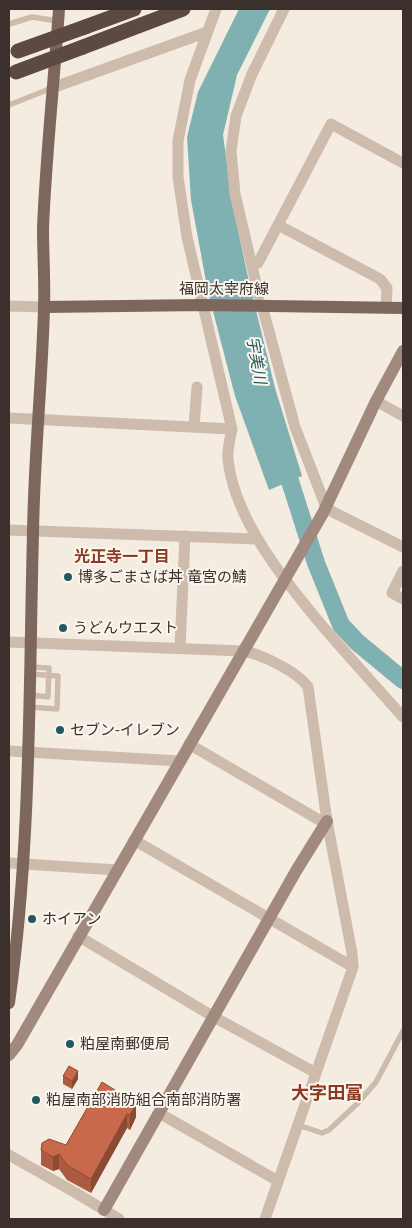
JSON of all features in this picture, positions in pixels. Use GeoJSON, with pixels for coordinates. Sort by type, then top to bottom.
{"type":"FeatureCollection","features":[{"type":"Feature","properties":{"kind":"highway"},"geometry":{"type":"LineString","coordinates":[[13,53],[134,9]]}},
{"type":"Feature","properties":{"kind":"highway"},"geometry":{"type":"LineString","coordinates":[[12,73],[183,9]]}},
{"type":"Feature","properties":{"kind":"main road"},"geometry":{"type":"LineString","coordinates":[[9,1003],[22,864],[28,751],[33,531],[44,307],[43,230],[58,15]]}},
{"type":"Feature","properties":{"kind":"main road","name":"福岡太宰府線"},"geometry":{"type":"LineString","coordinates":[[44,307],[262,305],[403,308]]}},
{"type":"Feature","properties":{"kind":"street"},"geometry":{"type":"LineString","coordinates":[[216,9],[190,80],[183,111],[177,155],[178,177],[187,237],[232,429],[228,459],[236,490],[258,540],[287,574],[350,658],[403,717]]}},
{"type":"Feature","properties":{"kind":"street"},"geometry":{"type":"LineString","coordinates":[[284,9],[252,74],[236,116],[231,151],[235,194],[262,305],[295,427],[325,510]]}},
{"type":"Feature","properties":{"kind":"street"},"geometry":{"type":"LineString","coordinates":[[52,88],[207,32]]}},
{"type":"Feature","properties":{"kind":"street"},"geometry":{"type":"LineString","coordinates":[[258,263],[331,124],[403,162]]}},
{"type":"Feature","properties":{"kind":"street"},"geometry":{"type":"LineString","coordinates":[[278,226],[380,279],[387,288],[386,308]]}},
{"type":"Feature","properties":{"kind":"street"},"geometry":{"type":"LineString","coordinates":[[9,306],[44,307]]}},
{"type":"Feature","properties":{"kind":"street"},"geometry":{"type":"LineString","coordinates":[[9,1055],[17,1045],[78,936],[325,510],[376,401],[403,351]]}},
{"type":"Feature","properties":{"kind":"street"},"geometry":{"type":"LineString","coordinates":[[194,427],[197,387]]}},
{"type":"Feature","properties":{"kind":"street"},"geometry":{"type":"LineString","coordinates":[[376,401],[403,416]]}},
{"type":"Feature","properties":{"kind":"street"},"geometry":{"type":"LineString","coordinates":[[9,418],[232,429]]}},
{"type":"Feature","properties":{"kind":"street"},"geometry":{"type":"LineString","coordinates":[[325,510],[334,512],[403,547]]}},
{"type":"Feature","properties":{"kind":"street"},"geometry":{"type":"LineString","coordinates":[[9,530],[258,540]]}},
{"type":"Feature","properties":{"kind":"street"},"geometry":{"type":"LineString","coordinates":[[180,648],[185,536]]}},
{"type":"Feature","properties":{"kind":"street"},"geometry":{"type":"LineString","coordinates":[[403,571],[392,593],[403,599]]}},
{"type":"Feature","properties":{"kind":"street"},"geometry":{"type":"LineString","coordinates":[[9,642],[243,651],[254,653],[289,671],[303,679],[308,687],[326,822],[353,967],[265,1219]]}},
{"type":"Feature","properties":{"kind":"street"},"geometry":{"type":"LineString","coordinates":[[189,744],[326,822]]}},
{"type":"Feature","properties":{"kind":"street"},"geometry":{"type":"LineString","coordinates":[[9,751],[180,761]]}},
{"type":"Feature","properties":{"kind":"street"},"geometry":{"type":"LineString","coordinates":[[101,1215],[326,822]]}},
{"type":"Feature","properties":{"kind":"street"},"geometry":{"type":"LineString","coordinates":[[134,840],[353,967]]}},
{"type":"Feature","properties":{"kind":"street"},"geometry":{"type":"LineString","coordinates":[[9,863],[117,870]]}},
{"type":"Feature","properties":{"kind":"street"},"geometry":{"type":"LineString","coordinates":[[78,936],[214,1017],[316,1073]]}},
{"type":"Feature","properties":{"kind":"street"},"geometry":{"type":"LineString","coordinates":[[159,1113],[278,1181]]}},
{"type":"Feature","properties":{"kind":"street"},"geometry":{"type":"LineString","coordinates":[[9,1155],[101,1215],[119,1219]]}},
{"type":"Feature","properties":{"kind":"lane"},"geometry":{"type":"LineString","coordinates":[[9,24],[32,17],[58,15]]}},
{"type":"Feature","properties":{"kind":"lane"},"geometry":{"type":"LineString","coordinates":[[9,105],[52,88]]}},
{"type":"Feature","properties":{"kind":"lane"},"geometry":{"type":"LineString","coordinates":[[29,701],[57,709],[58,676],[30,671]]}},
{"type":"Feature","properties":{"kind":"lane"},"geometry":{"type":"LineString","coordinates":[[29,701],[48,698],[48,675]]}},
{"type":"Feature","properties":{"kind":"lane"},"geometry":{"type":"LineString","coordinates":[[298,1125],[322,1133],[329,1130],[358,1103],[376,1082],[403,1032]]}},
{"type":"Feature","properties":{"kind":"water"},"geometry":{"type":"Polygon","coordinates":[[[239,9],[270,9],[237,75],[223,135],[233,207],[248,277],[275,388],[302,476],[269,490],[235,396],[208,292],[191,200],[187,137],[198,92],[239,9]]]}},
{"type":"Feature","properties":{"kind":"building"},"geometry":{"type":"Polygon","coordinates":[[[69,1066],[78,1071],[72,1081],[63,1076],[69,1066]]]}},
{"type":"Feature","properties":{"kind":"building"},"geometry":{"type":"Polygon","coordinates":[[[102,1082],[136,1103],[130,1115],[127,1114],[91,1179],[67,1165],[59,1154],[53,1157],[41,1150],[42,1143],[49,1139],[66,1145],[102,1082]]]}},
{"type":"Feature","properties":{"kind":"waterway","name":"宇美川"},"geometry":{"type":"LineString","coordinates":[[283,459],[316,563],[341,625],[357,642],[403,680]]}},
{"type":"Feature","properties":{"kind":"place","name":"博多ごまさば丼 竜宮の鯖"},"geometry":{"type":"Point","coordinates":[68,577]}},
{"type":"Feature","properties":{"kind":"place","name":"うどんウエスト"},"geometry":{"type":"Point","coordinates":[63,628]}},
{"type":"Feature","properties":{"kind":"place","name":"セブン-イレブン"},"geometry":{"type":"Point","coordinates":[60,730]}},
{"type":"Feature","properties":{"kind":"place","name":"ホイアン"},"geometry":{"type":"Point","coordinates":[32,919]}},
{"type":"Feature","properties":{"kind":"place","name":"粕屋南郵便局"},"geometry":{"type":"Point","coordinates":[70,1044]}},
{"type":"Feature","properties":{"kind":"place","name":"粕屋南部消防組合南部消防署"},"geometry":{"type":"Point","coordinates":[36,1100]}},
{"type":"Feature","properties":{"kind":"district","name":"光正寺一丁目"},"geometry":{"type":"Point","coordinates":[122,556]}},
{"type":"Feature","properties":{"kind":"district","name":"大字田富"},"geometry":{"type":"Point","coordinates":[327,1093]}}]}
